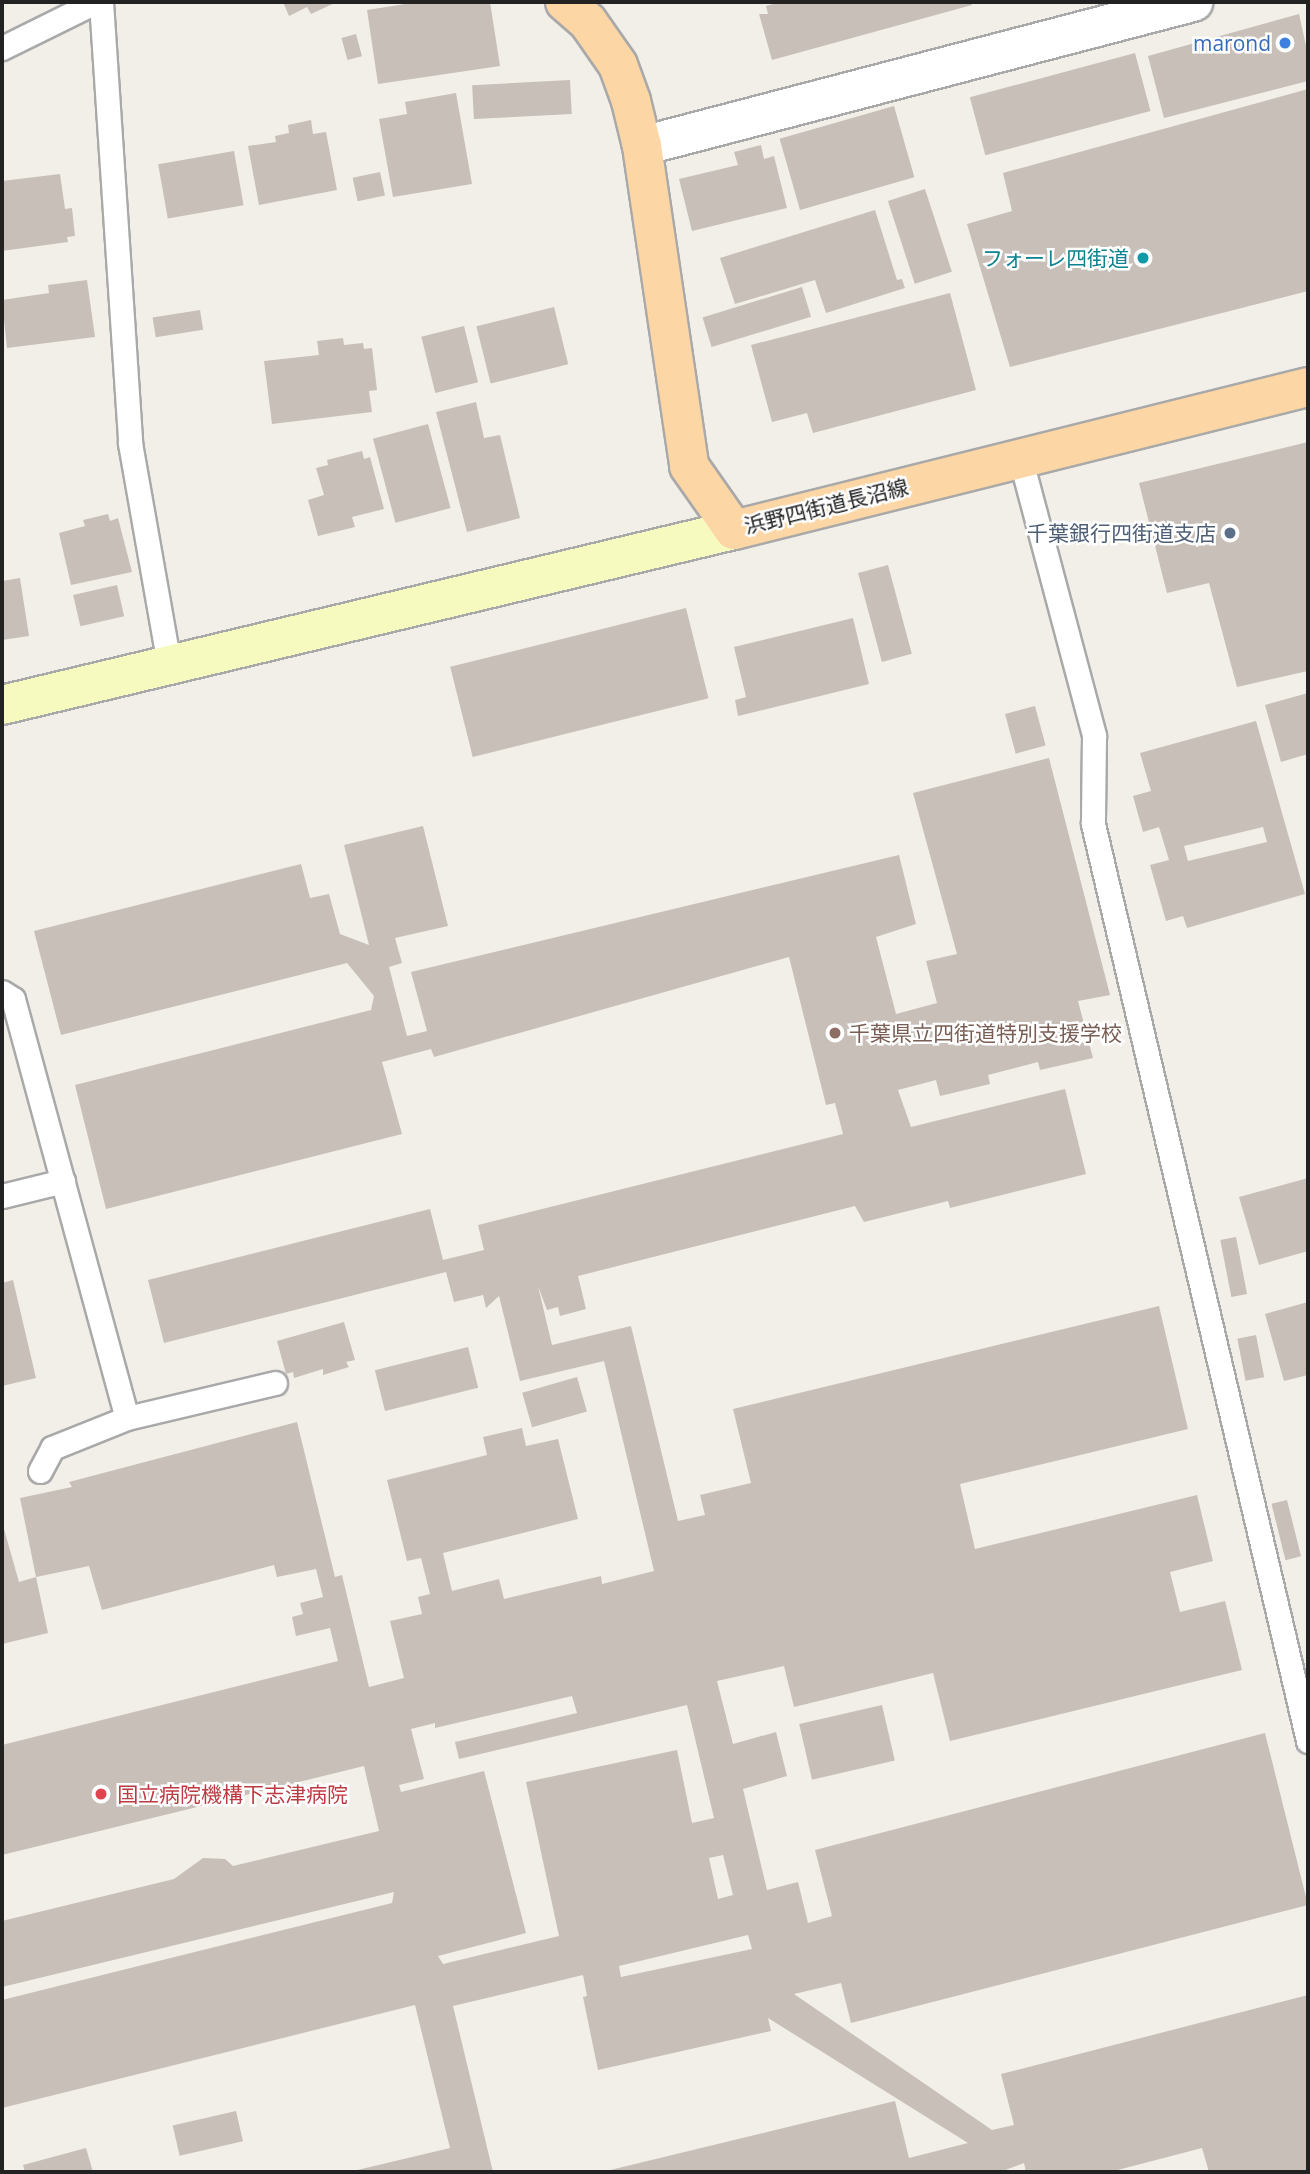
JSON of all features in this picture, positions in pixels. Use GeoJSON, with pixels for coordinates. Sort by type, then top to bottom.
{"type":"FeatureCollection","features":[{"type":"Feature","properties":{"kind":"main road","name":"浜野四街道長沼線"},"geometry":{"type":"LineString","coordinates":[[575,5],[618,65],[631,101],[642,146],[689,466],[734,530],[1308,387]]}},
{"type":"Feature","properties":{"kind":"street"},"geometry":{"type":"LineString","coordinates":[[642,146],[1193,2]]}},
{"type":"Feature","properties":{"kind":"street"},"geometry":{"type":"LineString","coordinates":[[2,705],[734,530]]}},
{"type":"Feature","properties":{"kind":"lane"},"geometry":{"type":"LineString","coordinates":[[2,48],[95,2]]}},
{"type":"Feature","properties":{"kind":"lane"},"geometry":{"type":"LineString","coordinates":[[101,2],[130,443],[169,665]]}},
{"type":"Feature","properties":{"kind":"lane"},"geometry":{"type":"LineString","coordinates":[[1020,457],[1094,736],[1093,824],[1308,1741]]}},
{"type":"Feature","properties":{"kind":"lane"},"geometry":{"type":"LineString","coordinates":[[2,992],[13,999],[127,1418]]}},
{"type":"Feature","properties":{"kind":"lane"},"geometry":{"type":"LineString","coordinates":[[2,1196],[63,1181]]}},
{"type":"Feature","properties":{"kind":"lane"},"geometry":{"type":"LineString","coordinates":[[40,1471],[52,1448],[127,1418],[275,1383]]}},
{"type":"Feature","properties":{"kind":"building"},"geometry":{"type":"Polygon","coordinates":[[[283,2],[337,2],[311,14],[307,7],[289,16],[283,2]]]}},
{"type":"Feature","properties":{"kind":"building"},"geometry":{"type":"Polygon","coordinates":[[[418,2],[490,2],[500,66],[378,84],[367,10],[418,2]]]}},
{"type":"Feature","properties":{"kind":"building"},"geometry":{"type":"Polygon","coordinates":[[[781,2],[971,2],[972,5],[772,60],[759,14],[768,14],[766,6],[781,2]]]}},
{"type":"Feature","properties":{"kind":"building"},"geometry":{"type":"Polygon","coordinates":[[[1299,14],[1308,55],[1308,81],[1164,118],[1148,56],[1299,14]]]}},
{"type":"Feature","properties":{"kind":"building"},"geometry":{"type":"Polygon","coordinates":[[[356,34],[362,56],[347,60],[342,38],[356,34]]]}},
{"type":"Feature","properties":{"kind":"building"},"geometry":{"type":"Polygon","coordinates":[[[1135,53],[1151,111],[985,155],[970,97],[1135,53]]]}},
{"type":"Feature","properties":{"kind":"building"},"geometry":{"type":"Polygon","coordinates":[[[570,80],[572,114],[474,119],[472,85],[570,80]]]}},
{"type":"Feature","properties":{"kind":"building","name":"フォーレ四街道"},"geometry":{"type":"Polygon","coordinates":[[[1308,89],[1308,291],[1010,367],[967,224],[1012,211],[1003,173],[1308,89]]]}},
{"type":"Feature","properties":{"kind":"building"},"geometry":{"type":"Polygon","coordinates":[[[456,93],[472,184],[393,197],[379,119],[407,114],[405,102],[456,93]]]}},
{"type":"Feature","properties":{"kind":"building"},"geometry":{"type":"Polygon","coordinates":[[[894,106],[914,177],[800,210],[780,139],[894,106]]]}},
{"type":"Feature","properties":{"kind":"building"},"geometry":{"type":"Polygon","coordinates":[[[311,120],[313,134],[326,132],[337,190],[259,205],[248,146],[276,142],[275,136],[289,133],[288,125],[311,120]]]}},
{"type":"Feature","properties":{"kind":"building"},"geometry":{"type":"Polygon","coordinates":[[[761,145],[764,159],[774,156],[787,208],[692,231],[679,179],[738,165],[734,152],[761,145]]]}},
{"type":"Feature","properties":{"kind":"building"},"geometry":{"type":"Polygon","coordinates":[[[234,151],[244,205],[168,219],[158,164],[234,151]]]}},
{"type":"Feature","properties":{"kind":"building"},"geometry":{"type":"Polygon","coordinates":[[[380,172],[385,195],[358,201],[353,178],[380,172]]]}},
{"type":"Feature","properties":{"kind":"building"},"geometry":{"type":"Polygon","coordinates":[[[60,174],[65,209],[72,208],[75,236],[67,237],[68,242],[2,251],[2,181],[60,174]]]}},
{"type":"Feature","properties":{"kind":"building"},"geometry":{"type":"Polygon","coordinates":[[[925,189],[952,272],[915,284],[888,201],[925,189]]]}},
{"type":"Feature","properties":{"kind":"building"},"geometry":{"type":"Polygon","coordinates":[[[875,210],[897,280],[902,279],[905,288],[826,313],[815,280],[735,304],[720,258],[875,210]]]}},
{"type":"Feature","properties":{"kind":"building"},"geometry":{"type":"Polygon","coordinates":[[[87,280],[95,337],[7,348],[2,300],[49,293],[48,285],[87,280]]]}},
{"type":"Feature","properties":{"kind":"building"},"geometry":{"type":"Polygon","coordinates":[[[802,287],[811,317],[712,347],[703,317],[802,287]]]}},
{"type":"Feature","properties":{"kind":"building"},"geometry":{"type":"Polygon","coordinates":[[[950,293],[976,390],[813,433],[807,413],[772,422],[751,345],[950,293]]]}},
{"type":"Feature","properties":{"kind":"building"},"geometry":{"type":"Polygon","coordinates":[[[554,307],[568,364],[491,384],[476,326],[554,307]]]}},
{"type":"Feature","properties":{"kind":"building"},"geometry":{"type":"Polygon","coordinates":[[[200,310],[203,330],[156,337],[153,318],[200,310]]]}},
{"type":"Feature","properties":{"kind":"building"},"geometry":{"type":"Polygon","coordinates":[[[464,326],[478,382],[435,393],[421,337],[464,326]]]}},
{"type":"Feature","properties":{"kind":"building"},"geometry":{"type":"Polygon","coordinates":[[[343,338],[344,345],[363,343],[364,349],[372,348],[377,390],[369,391],[372,412],[272,424],[264,361],[319,355],[317,341],[343,338]]]}},
{"type":"Feature","properties":{"kind":"building"},"geometry":{"type":"Polygon","coordinates":[[[476,402],[484,438],[500,435],[520,518],[467,532],[436,412],[476,402]]]}},
{"type":"Feature","properties":{"kind":"building"},"geometry":{"type":"Polygon","coordinates":[[[428,424],[451,508],[395,523],[373,439],[428,424]]]}},
{"type":"Feature","properties":{"kind":"building","name":"千葉銀行四街道支店"},"geometry":{"type":"Polygon","coordinates":[[[1308,442],[1308,671],[1237,687],[1209,583],[1167,593],[1139,483],[1308,442]]]}},
{"type":"Feature","properties":{"kind":"building"},"geometry":{"type":"Polygon","coordinates":[[[362,451],[364,459],[370,457],[384,509],[352,517],[355,527],[318,536],[308,500],[324,495],[316,468],[328,465],[327,460],[362,451]]]}},
{"type":"Feature","properties":{"kind":"building"},"geometry":{"type":"Polygon","coordinates":[[[108,514],[110,521],[118,518],[132,572],[71,585],[59,533],[85,526],[83,520],[108,514]]]}},
{"type":"Feature","properties":{"kind":"building"},"geometry":{"type":"Polygon","coordinates":[[[888,565],[912,654],[882,662],[858,573],[888,565]]]}},
{"type":"Feature","properties":{"kind":"building"},"geometry":{"type":"Polygon","coordinates":[[[20,578],[29,636],[2,640],[2,581],[20,578]]]}},
{"type":"Feature","properties":{"kind":"building"},"geometry":{"type":"Polygon","coordinates":[[[117,585],[124,616],[80,626],[73,595],[117,585]]]}},
{"type":"Feature","properties":{"kind":"building"},"geometry":{"type":"Polygon","coordinates":[[[686,608],[708,698],[473,757],[450,667],[686,608]]]}},
{"type":"Feature","properties":{"kind":"building"},"geometry":{"type":"Polygon","coordinates":[[[853,618],[869,684],[738,716],[735,700],[746,697],[734,647],[853,618]]]}},
{"type":"Feature","properties":{"kind":"building"},"geometry":{"type":"Polygon","coordinates":[[[1308,693],[1308,754],[1281,762],[1265,705],[1308,693]]]}},
{"type":"Feature","properties":{"kind":"building"},"geometry":{"type":"Polygon","coordinates":[[[1035,706],[1046,746],[1016,754],[1005,714],[1035,706]]]}},
{"type":"Feature","properties":{"kind":"building"},"geometry":{"type":"Polygon","coordinates":[[[1256,721],[1305,894],[1187,928],[1183,916],[1166,921],[1150,865],[1169,860],[1159,827],[1143,832],[1133,796],[1151,791],[1140,753],[1256,721]],[[1263,827],[1184,846],[1188,861],[1267,842],[1263,827]]]}},
{"type":"Feature","properties":{"kind":"building"},"geometry":{"type":"Polygon","coordinates":[[[1049,758],[1110,995],[1078,1001],[1093,1058],[1040,1070],[1038,1062],[988,1075],[990,1084],[940,1096],[936,1080],[898,1090],[911,1127],[1065,1089],[1086,1174],[950,1208],[948,1201],[864,1222],[855,1206],[578,1276],[586,1309],[560,1316],[558,1307],[547,1310],[538,1286],[552,1345],[631,1326],[678,1521],[705,1515],[700,1495],[751,1483],[733,1409],[1159,1306],[1188,1429],[960,1484],[975,1549],[1197,1495],[1213,1561],[1170,1572],[1180,1612],[1225,1601],[1242,1670],[950,1741],[933,1673],[794,1707],[784,1666],[717,1681],[733,1744],[776,1732],[787,1776],[743,1789],[767,1890],[798,1882],[808,1923],[832,1916],[815,1850],[1265,1733],[1308,1905],[851,2023],[841,1983],[794,1994],[992,2130],[1014,2125],[1001,2074],[1308,1995],[1308,2172],[1209,2172],[1202,2148],[1110,2172],[1026,2172],[1024,2163],[1000,2172],[602,2172],[895,2101],[909,2158],[968,2143],[768,2018],[771,2031],[598,2070],[583,1997],[587,1996],[583,1975],[453,2006],[493,2172],[349,2172],[450,2148],[415,2005],[2,2108],[2,2000],[392,1903],[394,1892],[2,1987],[2,1921],[174,1879],[203,1858],[225,1859],[233,1866],[379,1831],[364,1766],[2,1855],[2,1745],[338,1661],[330,1628],[296,1636],[292,1617],[303,1614],[300,1603],[323,1597],[316,1569],[277,1577],[274,1565],[102,1610],[89,1566],[36,1577],[20,1498],[72,1487],[69,1482],[297,1422],[335,1577],[342,1575],[369,1687],[404,1678],[390,1621],[422,1614],[418,1597],[430,1594],[421,1558],[407,1561],[387,1480],[487,1455],[483,1437],[522,1428],[526,1446],[558,1439],[578,1519],[443,1553],[452,1591],[499,1579],[504,1599],[601,1576],[602,1584],[654,1571],[604,1361],[520,1381],[499,1296],[486,1308],[483,1295],[454,1302],[446,1272],[164,1343],[148,1280],[430,1209],[443,1260],[484,1250],[478,1225],[843,1134],[835,1103],[826,1105],[789,957],[434,1057],[431,1049],[382,1062],[402,1134],[106,1209],[75,1085],[371,1010],[374,996],[347,963],[61,1035],[34,931],[301,864],[310,898],[329,894],[340,934],[369,945],[344,845],[423,826],[448,926],[395,938],[402,963],[389,967],[407,1036],[427,1031],[411,972],[899,855],[916,924],[876,937],[896,1014],[937,1003],[926,961],[957,954],[913,793],[1049,758]],[[572,1696],[435,1728],[435,1723],[411,1729],[424,1779],[399,1785],[401,1792],[484,1771],[526,1933],[438,1956],[443,1964],[559,1936],[526,1782],[677,1750],[692,1823],[714,1818],[687,1705],[459,1759],[455,1742],[577,1713],[572,1696]],[[723,1855],[709,1858],[718,1899],[733,1895],[723,1855]],[[748,1935],[619,1966],[621,1977],[752,1949],[748,1935]]]}},
{"type":"Feature","properties":{"kind":"building"},"geometry":{"type":"Polygon","coordinates":[[[1308,1178],[1308,1251],[1259,1265],[1239,1197],[1308,1178]]]}},
{"type":"Feature","properties":{"kind":"building"},"geometry":{"type":"Polygon","coordinates":[[[1236,1237],[1247,1294],[1231,1297],[1220,1240],[1236,1237]]]}},
{"type":"Feature","properties":{"kind":"building"},"geometry":{"type":"Polygon","coordinates":[[[13,1280],[36,1378],[2,1386],[2,1283],[13,1280]]]}},
{"type":"Feature","properties":{"kind":"building"},"geometry":{"type":"Polygon","coordinates":[[[1308,1302],[1308,1375],[1284,1381],[1265,1314],[1308,1302]]]}},
{"type":"Feature","properties":{"kind":"building"},"geometry":{"type":"Polygon","coordinates":[[[344,1322],[355,1360],[346,1362],[349,1367],[323,1375],[323,1369],[294,1378],[293,1372],[286,1374],[277,1341],[344,1322]]]}},
{"type":"Feature","properties":{"kind":"building"},"geometry":{"type":"Polygon","coordinates":[[[1256,1335],[1264,1377],[1246,1381],[1237,1339],[1256,1335]]]}},
{"type":"Feature","properties":{"kind":"building"},"geometry":{"type":"Polygon","coordinates":[[[468,1347],[478,1388],[385,1411],[375,1370],[468,1347]]]}},
{"type":"Feature","properties":{"kind":"building"},"geometry":{"type":"Polygon","coordinates":[[[577,1377],[587,1412],[532,1427],[522,1393],[577,1377]]]}},
{"type":"Feature","properties":{"kind":"building"},"geometry":{"type":"Polygon","coordinates":[[[1287,1500],[1301,1556],[1286,1560],[1271,1504],[1287,1500]]]}},
{"type":"Feature","properties":{"kind":"building"},"geometry":{"type":"Polygon","coordinates":[[[2,1522],[19,1582],[36,1577],[48,1633],[2,1644],[2,1522]]]}},
{"type":"Feature","properties":{"kind":"building"},"geometry":{"type":"Polygon","coordinates":[[[882,1705],[895,1761],[812,1780],[799,1724],[882,1705]]]}},
{"type":"Feature","properties":{"kind":"building"},"geometry":{"type":"Polygon","coordinates":[[[236,2111],[243,2141],[180,2156],[173,2126],[236,2111]]]}},
{"type":"Feature","properties":{"kind":"building"},"geometry":{"type":"Polygon","coordinates":[[[86,2148],[93,2172],[25,2172],[23,2165],[86,2148]]]}},
{"type":"Feature","properties":{"kind":"place","name":"marond"},"geometry":{"type":"Point","coordinates":[1285,43]}},
{"type":"Feature","properties":{"kind":"place","name":"フォーレ四街道"},"geometry":{"type":"Point","coordinates":[1143,258]}},
{"type":"Feature","properties":{"kind":"place","name":"千葉銀行四街道支店"},"geometry":{"type":"Point","coordinates":[1230,533]}},
{"type":"Feature","properties":{"kind":"place","name":"千葉県立四街道特別支援学校"},"geometry":{"type":"Point","coordinates":[835,1033]}},
{"type":"Feature","properties":{"kind":"place","name":"国立病院機構下志津病院"},"geometry":{"type":"Point","coordinates":[101,1794]}}]}
